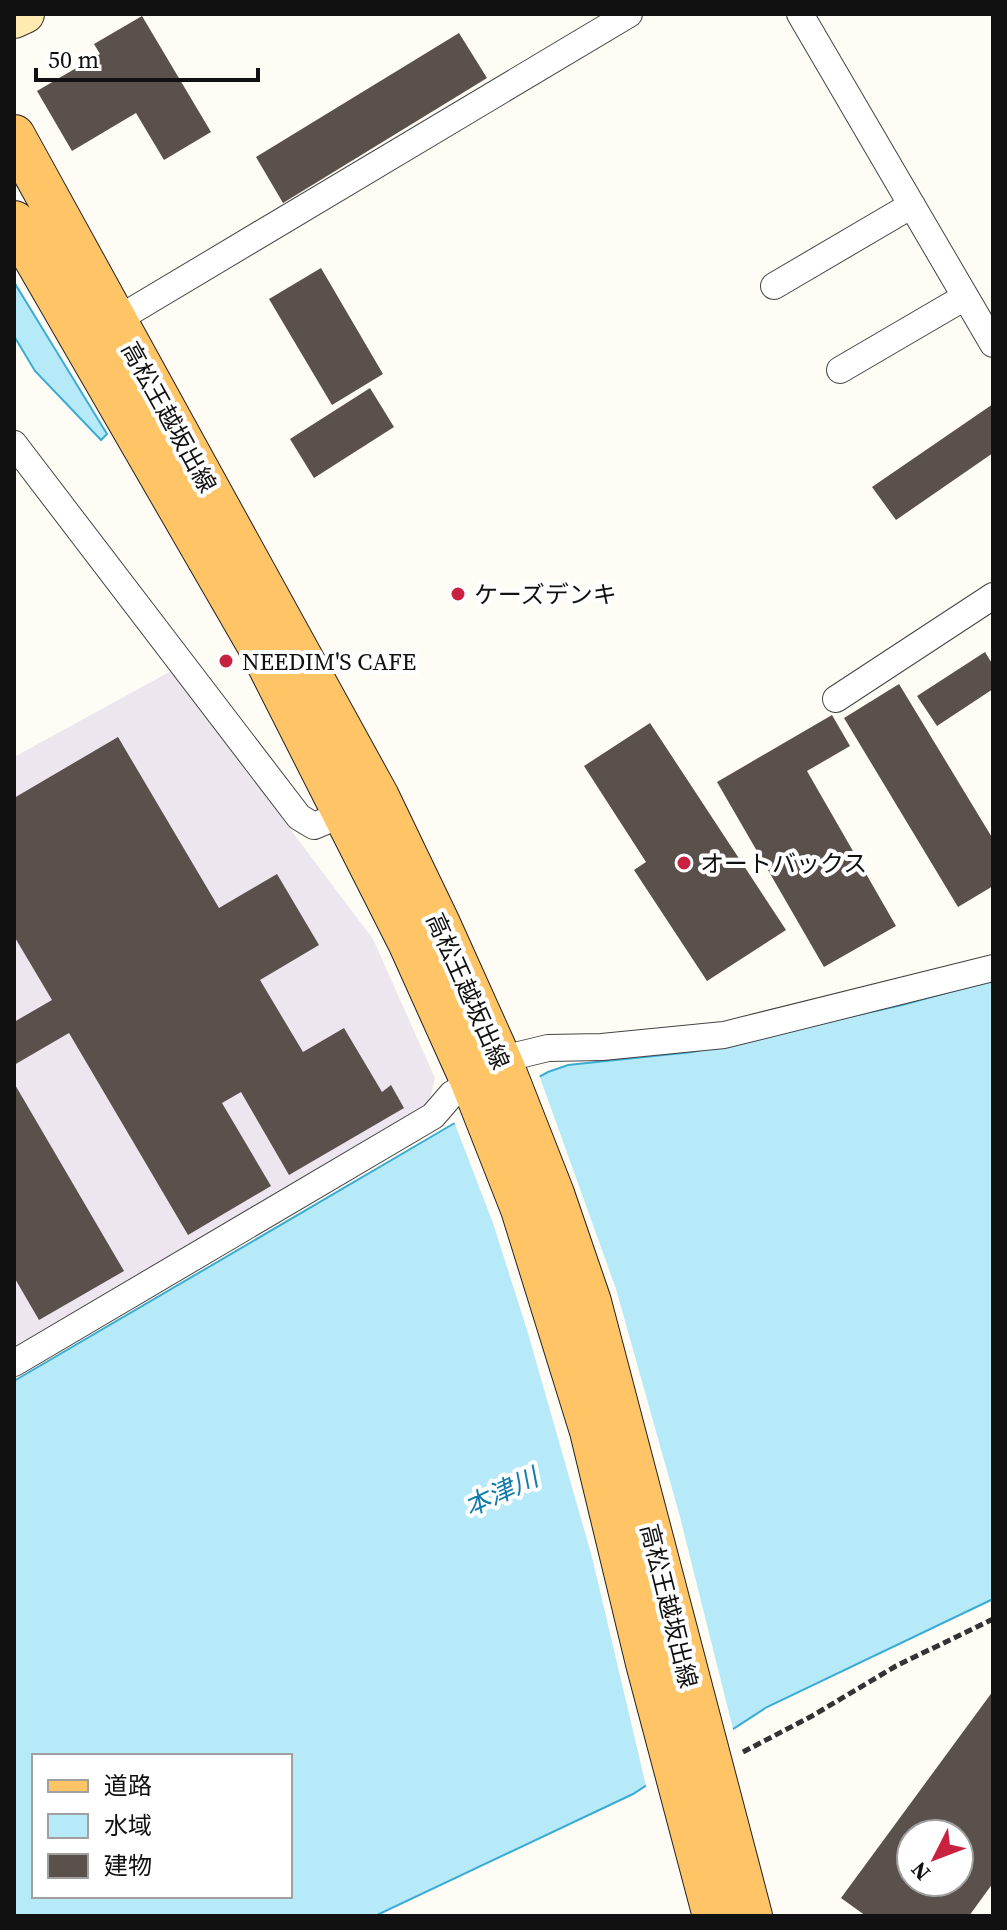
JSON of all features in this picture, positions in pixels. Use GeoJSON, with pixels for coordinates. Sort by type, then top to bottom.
{"type":"FeatureCollection","features":[{"type":"Feature","properties":{"kind":"main road","name":"高松王越坂出線"},"geometry":{"type":"LineString","coordinates":[[14,136],[99,330],[361,806],[439,924],[490,1081],[522,1209],[575,1374],[613,1517],[707,1766],[751,1916]]}},
{"type":"Feature","properties":{"kind":"main road","name":"高松王越坂出線"},"geometry":{"type":"LineString","coordinates":[[14,222],[99,330]]}},
{"type":"Feature","properties":{"kind":"main road","name":"高松王越坂出線"},"geometry":{"type":"LineString","coordinates":[[707,1766],[714,1916]]}},
{"type":"Feature","properties":{"kind":"street"},"geometry":{"type":"LineString","coordinates":[[14,19],[25,14]]}},
{"type":"Feature","properties":{"kind":"street"},"geometry":{"type":"LineString","coordinates":[[99,330],[629,14]]}},
{"type":"Feature","properties":{"kind":"street"},"geometry":{"type":"LineString","coordinates":[[800,14],[993,344]]}},
{"type":"Feature","properties":{"kind":"street"},"geometry":{"type":"LineString","coordinates":[[774,286],[912,205]]}},
{"type":"Feature","properties":{"kind":"street"},"geometry":{"type":"LineString","coordinates":[[840,370],[965,297]]}},
{"type":"Feature","properties":{"kind":"street"},"geometry":{"type":"LineString","coordinates":[[14,444],[299,817],[314,826],[361,806]]}},
{"type":"Feature","properties":{"kind":"street"},"geometry":{"type":"LineString","coordinates":[[836,699],[993,596]]}},
{"type":"Feature","properties":{"kind":"street"},"geometry":{"type":"LineString","coordinates":[[14,1363],[433,1116],[452,1094],[490,1081],[519,1055],[548,1048],[602,1047],[724,1035],[993,968]]}},
{"type":"Feature","properties":{"kind":"path"},"geometry":{"type":"LineString","coordinates":[[707,1766],[812,1716],[896,1666],[993,1619]]}},
{"type":"Feature","properties":{"kind":"shaded area"},"geometry":{"type":"Polygon","coordinates":[[[171,671],[373,939],[435,1078],[428,1109],[14,1349],[14,757],[171,671]]]}},
{"type":"Feature","properties":{"kind":"water"},"geometry":{"type":"Polygon","coordinates":[[[14,282],[107,434],[101,440],[35,371],[14,336],[14,282]]]}},
{"type":"Feature","properties":{"kind":"water","name":"本津川"},"geometry":{"type":"Polygon","coordinates":[[[993,980],[993,1599],[767,1707],[633,1794],[375,1916],[14,1916],[14,1381],[453,1124],[548,1072],[568,1065],[692,1052],[902,1005],[993,980]]]}},
{"type":"Feature","properties":{"kind":"pier"},"geometry":{"type":"Polygon","coordinates":[[[538,1072],[616,1289],[680,1517],[734,1733],[647,1790],[592,1557],[528,1333],[493,1223],[453,1119],[538,1072]]]}},
{"type":"Feature","properties":{"kind":"building"},"geometry":{"type":"Polygon","coordinates":[[[142,16],[211,132],[164,160],[136,113],[72,151],[37,91],[100,54],[94,44],[142,16]]]}},
{"type":"Feature","properties":{"kind":"building"},"geometry":{"type":"Polygon","coordinates":[[[459,33],[487,78],[283,203],[256,157],[459,33]]]}},
{"type":"Feature","properties":{"kind":"building"},"geometry":{"type":"Polygon","coordinates":[[[321,268],[383,374],[332,405],[269,299],[321,268]]]}},
{"type":"Feature","properties":{"kind":"building"},"geometry":{"type":"Polygon","coordinates":[[[370,388],[394,427],[314,478],[290,439],[370,388]]]}},
{"type":"Feature","properties":{"kind":"building"},"geometry":{"type":"Polygon","coordinates":[[[993,404],[993,453],[896,520],[872,487],[993,404]]]}},
{"type":"Feature","properties":{"kind":"building"},"geometry":{"type":"Polygon","coordinates":[[[985,652],[993,665],[993,689],[937,726],[917,696],[985,652]]]}},
{"type":"Feature","properties":{"kind":"building"},"geometry":{"type":"Polygon","coordinates":[[[899,684],[993,839],[993,886],[958,907],[844,718],[899,684]]]}},
{"type":"Feature","properties":{"kind":"building"},"geometry":{"type":"Polygon","coordinates":[[[832,715],[850,746],[807,771],[896,926],[824,967],[717,782],[832,715]]]}},
{"type":"Feature","properties":{"kind":"building"},"geometry":{"type":"Polygon","coordinates":[[[650,723],[786,930],[707,981],[634,870],[646,862],[584,766],[650,723]]]}},
{"type":"Feature","properties":{"kind":"building"},"geometry":{"type":"Polygon","coordinates":[[[118,737],[219,908],[277,874],[319,945],[260,980],[303,1052],[344,1028],[382,1092],[391,1085],[404,1108],[289,1175],[241,1092],[222,1103],[271,1186],[188,1235],[69,1033],[14,1065],[14,1022],[52,1000],[14,936],[14,798],[118,737]]]}},
{"type":"Feature","properties":{"kind":"building"},"geometry":{"type":"Polygon","coordinates":[[[14,1083],[124,1271],[39,1320],[14,1277],[14,1083]]]}},
{"type":"Feature","properties":{"kind":"building"},"geometry":{"type":"Polygon","coordinates":[[[993,1691],[993,1883],[969,1916],[866,1916],[841,1898],[895,1824],[895,1898],[975,1898],[975,1818],[900,1818],[993,1691]]]}},
{"type":"Feature","properties":{"kind":"place","name":"ケーズデンキ"},"geometry":{"type":"Point","coordinates":[458,594]}},
{"type":"Feature","properties":{"kind":"place","name":"NEEDIM'S CAFE"},"geometry":{"type":"Point","coordinates":[226,661]}},
{"type":"Feature","properties":{"kind":"place","name":"オートバックス"},"geometry":{"type":"Point","coordinates":[684,863]}}]}
